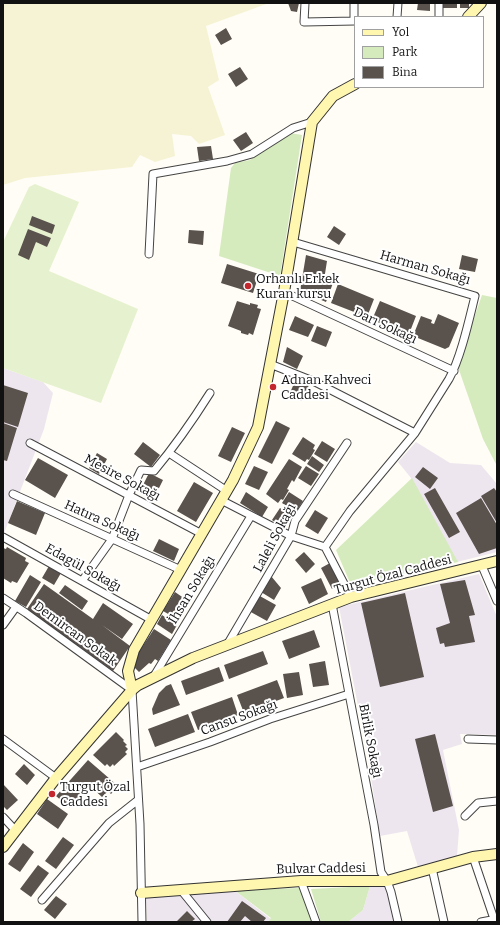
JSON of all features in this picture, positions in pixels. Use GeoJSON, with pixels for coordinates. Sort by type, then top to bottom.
{"type":"FeatureCollection","features":[{"type":"Feature","properties":{"kind":"street"},"geometry":{"type":"LineString","coordinates":[[305,3],[304,22],[354,21],[354,3]]}},
{"type":"Feature","properties":{"kind":"street"},"geometry":{"type":"LineString","coordinates":[[398,3],[398,16]]}},
{"type":"Feature","properties":{"kind":"street"},"geometry":{"type":"LineString","coordinates":[[439,3],[439,16]]}},
{"type":"Feature","properties":{"kind":"street"},"geometry":{"type":"LineString","coordinates":[[469,16],[481,3]]}},
{"type":"Feature","properties":{"kind":"street"},"geometry":{"type":"LineString","coordinates":[[142,922],[137,767],[132,690],[128,671],[134,650],[222,500],[258,427],[284,292],[312,122],[332,96],[354,85]]}},
{"type":"Feature","properties":{"kind":"street"},"geometry":{"type":"LineString","coordinates":[[148,254],[153,174],[227,161],[252,154],[293,128],[312,122]]}},
{"type":"Feature","properties":{"kind":"street","name":"Harman Sokağı"},"geometry":{"type":"LineString","coordinates":[[292,242],[475,296],[470,319],[454,371]]}},
{"type":"Feature","properties":{"kind":"street","name":"Darı Sokağı"},"geometry":{"type":"LineString","coordinates":[[284,292],[454,371]]}},
{"type":"Feature","properties":{"kind":"street"},"geometry":{"type":"LineString","coordinates":[[270,364],[313,381],[415,432]]}},
{"type":"Feature","properties":{"kind":"street"},"geometry":{"type":"LineString","coordinates":[[325,547],[359,500],[415,432],[454,371]]}},
{"type":"Feature","properties":{"kind":"street"},"geometry":{"type":"LineString","coordinates":[[82,581],[112,539],[129,495],[141,470],[154,471],[190,425],[210,393]]}},
{"type":"Feature","properties":{"kind":"street","name":"Mesire Sokağı"},"geometry":{"type":"LineString","coordinates":[[30,443],[202,534]]}},
{"type":"Feature","properties":{"kind":"street","name":"Laleli Sokağı"},"geometry":{"type":"LineString","coordinates":[[227,645],[291,536],[295,521],[347,443]]}},
{"type":"Feature","properties":{"kind":"street"},"geometry":{"type":"LineString","coordinates":[[169,453],[227,491]]}},
{"type":"Feature","properties":{"kind":"street","name":"Hatıra Sokağı"},"geometry":{"type":"LineString","coordinates":[[13,494],[181,570]]}},
{"type":"Feature","properties":{"kind":"street"},"geometry":{"type":"LineString","coordinates":[[222,500],[291,536],[325,547],[351,597]]}},
{"type":"Feature","properties":{"kind":"street","name":"İhsan Sokağı"},"geometry":{"type":"LineString","coordinates":[[153,678],[251,516]]}},
{"type":"Feature","properties":{"kind":"street","name":"Edagül Sokağı"},"geometry":{"type":"LineString","coordinates":[[3,537],[152,620]]}},
{"type":"Feature","properties":{"kind":"street","name":"Turgut Özal Caddesi"},"geometry":{"type":"LineString","coordinates":[[3,847],[56,778],[138,685],[193,658],[351,597],[482,566],[497,561]]}},
{"type":"Feature","properties":{"kind":"street"},"geometry":{"type":"LineString","coordinates":[[482,566],[497,601]]}},
{"type":"Feature","properties":{"kind":"street","name":"Demircan Sokak"},"geometry":{"type":"LineString","coordinates":[[3,598],[132,690]]}},
{"type":"Feature","properties":{"kind":"street","name":"Birlik Sokağı"},"geometry":{"type":"LineString","coordinates":[[332,604],[374,825],[381,872],[387,881],[398,922]]}},
{"type":"Feature","properties":{"kind":"street"},"geometry":{"type":"LineString","coordinates":[[3,625],[16,607]]}},
{"type":"Feature","properties":{"kind":"street","name":"Cansu Sokağı"},"geometry":{"type":"LineString","coordinates":[[137,767],[270,719],[349,694]]}},
{"type":"Feature","properties":{"kind":"street"},"geometry":{"type":"LineString","coordinates":[[3,739],[56,778]]}},
{"type":"Feature","properties":{"kind":"street"},"geometry":{"type":"LineString","coordinates":[[468,739],[497,740]]}},
{"type":"Feature","properties":{"kind":"street"},"geometry":{"type":"LineString","coordinates":[[42,900],[110,822],[138,800]]}},
{"type":"Feature","properties":{"kind":"street"},"geometry":{"type":"LineString","coordinates":[[465,816],[478,803],[497,801]]}},
{"type":"Feature","properties":{"kind":"street"},"geometry":{"type":"LineString","coordinates":[[3,817],[15,830]]}},
{"type":"Feature","properties":{"kind":"street","name":"Bulvar Caddesi"},"geometry":{"type":"LineString","coordinates":[[141,892],[300,881],[387,881],[473,857],[497,854]]}},
{"type":"Feature","properties":{"kind":"street"},"geometry":{"type":"LineString","coordinates":[[473,857],[496,919],[481,922]]}},
{"type":"Feature","properties":{"kind":"street"},"geometry":{"type":"LineString","coordinates":[[432,868],[444,922]]}},
{"type":"Feature","properties":{"kind":"street"},"geometry":{"type":"LineString","coordinates":[[300,881],[316,922]]}},
{"type":"Feature","properties":{"kind":"street"},"geometry":{"type":"LineString","coordinates":[[181,890],[207,922]]}},
{"type":"Feature","properties":{"kind":"shaded area"},"geometry":{"type":"Polygon","coordinates":[[[3,3],[269,3],[206,26],[219,80],[208,87],[225,135],[199,144],[191,136],[172,134],[175,156],[155,162],[140,155],[132,167],[25,178],[3,185],[3,3]]]}},
{"type":"Feature","properties":{"kind":"shaded area"},"geometry":{"type":"Polygon","coordinates":[[[3,368],[43,382],[53,393],[44,429],[3,536],[3,368]]]}},
{"type":"Feature","properties":{"kind":"shaded area"},"geometry":{"type":"Polygon","coordinates":[[[416,442],[450,463],[481,465],[497,484],[497,552],[457,562],[411,478],[398,462],[416,442]]]}},
{"type":"Feature","properties":{"kind":"shaded area"},"geometry":{"type":"Polygon","coordinates":[[[479,574],[497,617],[497,735],[460,734],[462,744],[443,750],[459,830],[457,856],[418,867],[407,831],[380,836],[368,758],[339,607],[479,574]]]}},
{"type":"Feature","properties":{"kind":"shaded area"},"geometry":{"type":"Polygon","coordinates":[[[370,886],[392,886],[401,922],[348,922],[363,910],[370,886]]]}},
{"type":"Feature","properties":{"kind":"shaded area"},"geometry":{"type":"Polygon","coordinates":[[[234,890],[271,919],[268,922],[147,922],[146,897],[234,890]]]}},
{"type":"Feature","properties":{"kind":"green space"},"geometry":{"type":"Polygon","coordinates":[[[290,133],[302,135],[280,276],[219,256],[231,168],[235,163],[250,160],[290,133]]]}},
{"type":"Feature","properties":{"kind":"green space"},"geometry":{"type":"Polygon","coordinates":[[[35,184],[79,202],[49,271],[138,309],[101,403],[3,368],[3,242],[29,187],[35,184]]]}},
{"type":"Feature","properties":{"kind":"green space"},"geometry":{"type":"Polygon","coordinates":[[[482,295],[497,298],[497,466],[483,439],[458,367],[482,295]]]}},
{"type":"Feature","properties":{"kind":"green space"},"geometry":{"type":"Polygon","coordinates":[[[412,478],[458,562],[351,585],[336,550],[412,478]]]}},
{"type":"Feature","properties":{"kind":"green space"},"geometry":{"type":"Polygon","coordinates":[[[370,886],[363,910],[348,922],[321,922],[311,889],[370,886]]]}},
{"type":"Feature","properties":{"kind":"green space"},"geometry":{"type":"Polygon","coordinates":[[[300,888],[312,922],[268,922],[271,918],[234,890],[300,888]]]}},
{"type":"Feature","properties":{"kind":"building"},"geometry":{"type":"Polygon","coordinates":[[[288,3],[299,3],[297,12],[291,11],[288,3]]]}},
{"type":"Feature","properties":{"kind":"building"},"geometry":{"type":"Polygon","coordinates":[[[418,3],[430,3],[430,11],[417,10],[418,3]]]}},
{"type":"Feature","properties":{"kind":"building"},"geometry":{"type":"Polygon","coordinates":[[[443,3],[457,3],[457,8],[442,8],[443,3]]]}},
{"type":"Feature","properties":{"kind":"building"},"geometry":{"type":"Polygon","coordinates":[[[460,3],[469,3],[469,8],[460,8],[460,3]]]}},
{"type":"Feature","properties":{"kind":"building"},"geometry":{"type":"Polygon","coordinates":[[[226,28],[232,39],[221,45],[215,35],[226,28]]]}},
{"type":"Feature","properties":{"kind":"building"},"geometry":{"type":"Polygon","coordinates":[[[240,67],[248,79],[236,87],[228,74],[240,67]]]}},
{"type":"Feature","properties":{"kind":"building"},"geometry":{"type":"Polygon","coordinates":[[[246,132],[253,143],[241,151],[233,140],[246,132]]]}},
{"type":"Feature","properties":{"kind":"building"},"geometry":{"type":"Polygon","coordinates":[[[211,146],[213,159],[199,161],[197,147],[211,146]]]}},
{"type":"Feature","properties":{"kind":"building"},"geometry":{"type":"Polygon","coordinates":[[[32,216],[55,225],[52,234],[29,225],[32,216]]]}},
{"type":"Feature","properties":{"kind":"building"},"geometry":{"type":"Polygon","coordinates":[[[334,226],[346,234],[339,245],[327,237],[334,226]]]}},
{"type":"Feature","properties":{"kind":"building"},"geometry":{"type":"Polygon","coordinates":[[[28,229],[51,238],[47,247],[36,242],[29,260],[18,255],[28,229]]]}},
{"type":"Feature","properties":{"kind":"building"},"geometry":{"type":"Polygon","coordinates":[[[189,230],[204,231],[203,245],[188,243],[189,230]]]}},
{"type":"Feature","properties":{"kind":"building"},"geometry":{"type":"Polygon","coordinates":[[[306,255],[327,261],[324,280],[333,283],[326,302],[300,291],[306,255]]]}},
{"type":"Feature","properties":{"kind":"building"},"geometry":{"type":"Polygon","coordinates":[[[462,255],[478,259],[475,272],[459,269],[462,255]]]}},
{"type":"Feature","properties":{"kind":"building"},"geometry":{"type":"Polygon","coordinates":[[[227,264],[259,274],[253,293],[221,283],[227,264]]]}},
{"type":"Feature","properties":{"kind":"building"},"geometry":{"type":"Polygon","coordinates":[[[338,284],[374,299],[367,317],[331,303],[338,284]]]}},
{"type":"Feature","properties":{"kind":"building"},"geometry":{"type":"Polygon","coordinates":[[[237,301],[250,305],[250,303],[258,305],[257,308],[261,309],[253,335],[249,333],[248,335],[241,333],[241,331],[228,326],[237,301]]]}},
{"type":"Feature","properties":{"kind":"building"},"geometry":{"type":"Polygon","coordinates":[[[380,301],[416,316],[409,334],[372,320],[380,301]]]}},
{"type":"Feature","properties":{"kind":"building"},"geometry":{"type":"Polygon","coordinates":[[[438,314],[459,323],[449,347],[445,349],[413,336],[421,316],[432,320],[431,323],[434,324],[438,314]]]}},
{"type":"Feature","properties":{"kind":"building"},"geometry":{"type":"Polygon","coordinates":[[[295,316],[314,325],[308,337],[289,330],[295,316]]]}},
{"type":"Feature","properties":{"kind":"building"},"geometry":{"type":"Polygon","coordinates":[[[317,326],[332,332],[326,347],[311,341],[317,326]]]}},
{"type":"Feature","properties":{"kind":"building"},"geometry":{"type":"Polygon","coordinates":[[[287,347],[303,356],[297,369],[283,362],[287,347]]]}},
{"type":"Feature","properties":{"kind":"building"},"geometry":{"type":"Polygon","coordinates":[[[296,379],[309,385],[302,401],[289,395],[296,379]]]}},
{"type":"Feature","properties":{"kind":"building"},"geometry":{"type":"Polygon","coordinates":[[[3,385],[28,393],[18,427],[3,422],[3,385]]]}},
{"type":"Feature","properties":{"kind":"building"},"geometry":{"type":"Polygon","coordinates":[[[276,421],[290,428],[272,464],[258,457],[276,421]]]}},
{"type":"Feature","properties":{"kind":"building"},"geometry":{"type":"Polygon","coordinates":[[[3,423],[17,428],[7,461],[3,460],[3,423]]]}},
{"type":"Feature","properties":{"kind":"building"},"geometry":{"type":"Polygon","coordinates":[[[232,427],[245,433],[231,462],[218,456],[232,427]]]}},
{"type":"Feature","properties":{"kind":"building"},"geometry":{"type":"Polygon","coordinates":[[[303,437],[315,445],[313,449],[315,450],[309,460],[307,459],[305,462],[292,454],[303,437]]]}},
{"type":"Feature","properties":{"kind":"building"},"geometry":{"type":"Polygon","coordinates":[[[322,441],[335,449],[327,462],[314,454],[322,441]]]}},
{"type":"Feature","properties":{"kind":"building"},"geometry":{"type":"Polygon","coordinates":[[[143,442],[160,455],[151,467],[134,454],[143,442]]]}},
{"type":"Feature","properties":{"kind":"building"},"geometry":{"type":"Polygon","coordinates":[[[97,453],[107,459],[99,474],[89,468],[97,453]]]}},
{"type":"Feature","properties":{"kind":"building"},"geometry":{"type":"Polygon","coordinates":[[[312,456],[324,465],[319,472],[307,464],[312,456]]]}},
{"type":"Feature","properties":{"kind":"building"},"geometry":{"type":"Polygon","coordinates":[[[38,458],[68,475],[55,498],[25,480],[38,458]]]}},
{"type":"Feature","properties":{"kind":"building"},"geometry":{"type":"Polygon","coordinates":[[[289,459],[302,467],[294,482],[292,480],[287,489],[289,490],[283,500],[281,499],[278,503],[266,494],[289,459]]]}},
{"type":"Feature","properties":{"kind":"building"},"geometry":{"type":"Polygon","coordinates":[[[254,466],[268,472],[259,490],[245,484],[254,466]]]}},
{"type":"Feature","properties":{"kind":"building"},"geometry":{"type":"Polygon","coordinates":[[[306,466],[319,474],[311,486],[298,478],[306,466]]]}},
{"type":"Feature","properties":{"kind":"building"},"geometry":{"type":"Polygon","coordinates":[[[423,467],[438,478],[430,489],[415,477],[423,467]]]}},
{"type":"Feature","properties":{"kind":"building"},"geometry":{"type":"Polygon","coordinates":[[[149,473],[163,480],[157,492],[143,485],[149,473]]]}},
{"type":"Feature","properties":{"kind":"building"},"geometry":{"type":"Polygon","coordinates":[[[194,482],[213,493],[196,522],[177,511],[194,482]]]}},
{"type":"Feature","properties":{"kind":"building"},"geometry":{"type":"Polygon","coordinates":[[[435,488],[460,532],[449,538],[424,494],[435,488]]]}},
{"type":"Feature","properties":{"kind":"building"},"geometry":{"type":"Polygon","coordinates":[[[494,488],[497,492],[497,523],[481,496],[494,488]]]}},
{"type":"Feature","properties":{"kind":"building"},"geometry":{"type":"Polygon","coordinates":[[[246,492],[268,507],[262,517],[240,503],[246,492]]]}},
{"type":"Feature","properties":{"kind":"building"},"geometry":{"type":"Polygon","coordinates":[[[289,492],[303,501],[296,512],[282,503],[289,492]]]}},
{"type":"Feature","properties":{"kind":"building"},"geometry":{"type":"Polygon","coordinates":[[[481,498],[497,525],[497,548],[479,554],[456,513],[481,498]]]}},
{"type":"Feature","properties":{"kind":"building"},"geometry":{"type":"Polygon","coordinates":[[[17,501],[45,513],[36,535],[8,523],[17,501]]]}},
{"type":"Feature","properties":{"kind":"building"},"geometry":{"type":"Polygon","coordinates":[[[280,508],[291,516],[283,528],[272,520],[280,508]]]}},
{"type":"Feature","properties":{"kind":"building"},"geometry":{"type":"Polygon","coordinates":[[[315,510],[328,518],[318,534],[305,526],[315,510]]]}},
{"type":"Feature","properties":{"kind":"building"},"geometry":{"type":"Polygon","coordinates":[[[159,539],[179,549],[174,561],[153,551],[159,539]]]}},
{"type":"Feature","properties":{"kind":"building"},"geometry":{"type":"Polygon","coordinates":[[[7,547],[26,558],[25,561],[29,563],[17,583],[12,581],[11,583],[3,578],[3,548],[6,549],[7,547]]]}},
{"type":"Feature","properties":{"kind":"building"},"geometry":{"type":"Polygon","coordinates":[[[304,552],[315,564],[306,573],[295,560],[304,552]]]}},
{"type":"Feature","properties":{"kind":"building"},"geometry":{"type":"Polygon","coordinates":[[[330,563],[341,585],[332,589],[321,568],[330,563]]]}},
{"type":"Feature","properties":{"kind":"building"},"geometry":{"type":"Polygon","coordinates":[[[49,566],[61,573],[54,585],[42,578],[49,566]]]}},
{"type":"Feature","properties":{"kind":"building"},"geometry":{"type":"Polygon","coordinates":[[[30,575],[41,582],[26,607],[15,601],[30,575]]]}},
{"type":"Feature","properties":{"kind":"building"},"geometry":{"type":"Polygon","coordinates":[[[271,576],[281,588],[274,600],[261,592],[271,576]]]}},
{"type":"Feature","properties":{"kind":"building"},"geometry":{"type":"Polygon","coordinates":[[[321,578],[328,594],[309,604],[301,587],[321,578]]]}},
{"type":"Feature","properties":{"kind":"building"},"geometry":{"type":"Polygon","coordinates":[[[465,580],[475,615],[469,616],[475,642],[445,647],[444,643],[440,644],[436,628],[450,623],[440,584],[465,580]]]}},
{"type":"Feature","properties":{"kind":"building"},"geometry":{"type":"Polygon","coordinates":[[[44,584],[93,619],[103,603],[133,624],[122,639],[102,625],[130,646],[113,671],[27,609],[44,584]]]}},
{"type":"Feature","properties":{"kind":"building"},"geometry":{"type":"Polygon","coordinates":[[[65,585],[88,601],[82,610],[59,593],[65,585]]]}},
{"type":"Feature","properties":{"kind":"building"},"geometry":{"type":"Polygon","coordinates":[[[175,592],[188,601],[177,619],[163,611],[175,592]]]}},
{"type":"Feature","properties":{"kind":"building"},"geometry":{"type":"Polygon","coordinates":[[[405,593],[424,677],[380,687],[361,603],[405,593]]]}},
{"type":"Feature","properties":{"kind":"building"},"geometry":{"type":"Polygon","coordinates":[[[258,595],[276,605],[267,621],[249,611],[258,595]]]}},
{"type":"Feature","properties":{"kind":"building"},"geometry":{"type":"Polygon","coordinates":[[[162,615],[177,625],[172,634],[157,624],[162,615]]]}},
{"type":"Feature","properties":{"kind":"building"},"geometry":{"type":"Polygon","coordinates":[[[154,629],[171,640],[158,661],[155,659],[151,664],[149,663],[139,672],[131,664],[154,629]]]}},
{"type":"Feature","properties":{"kind":"building"},"geometry":{"type":"Polygon","coordinates":[[[314,630],[320,647],[289,659],[282,641],[314,630]]]}},
{"type":"Feature","properties":{"kind":"building"},"geometry":{"type":"Polygon","coordinates":[[[263,651],[268,664],[229,679],[224,665],[263,651]]]}},
{"type":"Feature","properties":{"kind":"building"},"geometry":{"type":"Polygon","coordinates":[[[325,661],[329,685],[313,687],[309,664],[325,661]]]}},
{"type":"Feature","properties":{"kind":"building"},"geometry":{"type":"Polygon","coordinates":[[[219,667],[224,681],[186,695],[181,681],[219,667]]]}},
{"type":"Feature","properties":{"kind":"building"},"geometry":{"type":"Polygon","coordinates":[[[299,672],[303,695],[287,698],[283,674],[299,672]]]}},
{"type":"Feature","properties":{"kind":"building"},"geometry":{"type":"Polygon","coordinates":[[[277,680],[284,698],[244,713],[237,695],[277,680]]]}},
{"type":"Feature","properties":{"kind":"building"},"geometry":{"type":"Polygon","coordinates":[[[171,684],[180,705],[153,715],[152,709],[159,693],[166,686],[171,684]]]}},
{"type":"Feature","properties":{"kind":"building"},"geometry":{"type":"Polygon","coordinates":[[[232,697],[238,715],[198,730],[191,712],[232,697]]]}},
{"type":"Feature","properties":{"kind":"building"},"geometry":{"type":"Polygon","coordinates":[[[188,714],[195,732],[155,747],[148,729],[188,714]]]}},
{"type":"Feature","properties":{"kind":"building"},"geometry":{"type":"Polygon","coordinates":[[[116,732],[127,745],[125,746],[128,749],[125,752],[127,754],[114,766],[113,764],[110,767],[107,764],[105,766],[93,755],[116,732]]]}},
{"type":"Feature","properties":{"kind":"building"},"geometry":{"type":"Polygon","coordinates":[[[435,734],[453,806],[433,812],[415,739],[435,734]]]}},
{"type":"Feature","properties":{"kind":"building"},"geometry":{"type":"Polygon","coordinates":[[[88,760],[118,786],[111,794],[108,791],[102,797],[90,786],[70,808],[56,796],[88,760]]]}},
{"type":"Feature","properties":{"kind":"building"},"geometry":{"type":"Polygon","coordinates":[[[24,764],[35,775],[27,785],[15,774],[24,764]]]}},
{"type":"Feature","properties":{"kind":"building"},"geometry":{"type":"Polygon","coordinates":[[[3,784],[18,800],[7,810],[3,806],[3,784]]]}},
{"type":"Feature","properties":{"kind":"building"},"geometry":{"type":"Polygon","coordinates":[[[47,799],[68,814],[58,829],[37,814],[47,799]]]}},
{"type":"Feature","properties":{"kind":"building"},"geometry":{"type":"Polygon","coordinates":[[[63,837],[74,845],[56,869],[45,861],[63,837]]]}},
{"type":"Feature","properties":{"kind":"building"},"geometry":{"type":"Polygon","coordinates":[[[23,843],[34,852],[20,872],[8,864],[23,843]]]}},
{"type":"Feature","properties":{"kind":"building"},"geometry":{"type":"Polygon","coordinates":[[[38,865],[49,873],[31,897],[20,889],[38,865]]]}},
{"type":"Feature","properties":{"kind":"building"},"geometry":{"type":"Polygon","coordinates":[[[56,896],[67,904],[55,919],[44,910],[56,896]]]}},
{"type":"Feature","properties":{"kind":"building"},"geometry":{"type":"Polygon","coordinates":[[[242,901],[266,918],[263,922],[252,922],[245,916],[240,922],[227,922],[242,901]]]}},
{"type":"Feature","properties":{"kind":"building"},"geometry":{"type":"Polygon","coordinates":[[[187,911],[195,919],[191,922],[176,922],[187,911]]]}},
{"type":"Feature","properties":{"kind":"place","name":"Orhanlı Erkek Kuran kursu"},"geometry":{"type":"Point","coordinates":[248,286]}},
{"type":"Feature","properties":{"kind":"place","name":"Adnan Kahveci Caddesi"},"geometry":{"type":"Point","coordinates":[273,387]}},
{"type":"Feature","properties":{"kind":"place","name":"Turgut Özal Caddesi"},"geometry":{"type":"Point","coordinates":[52,794]}}]}
